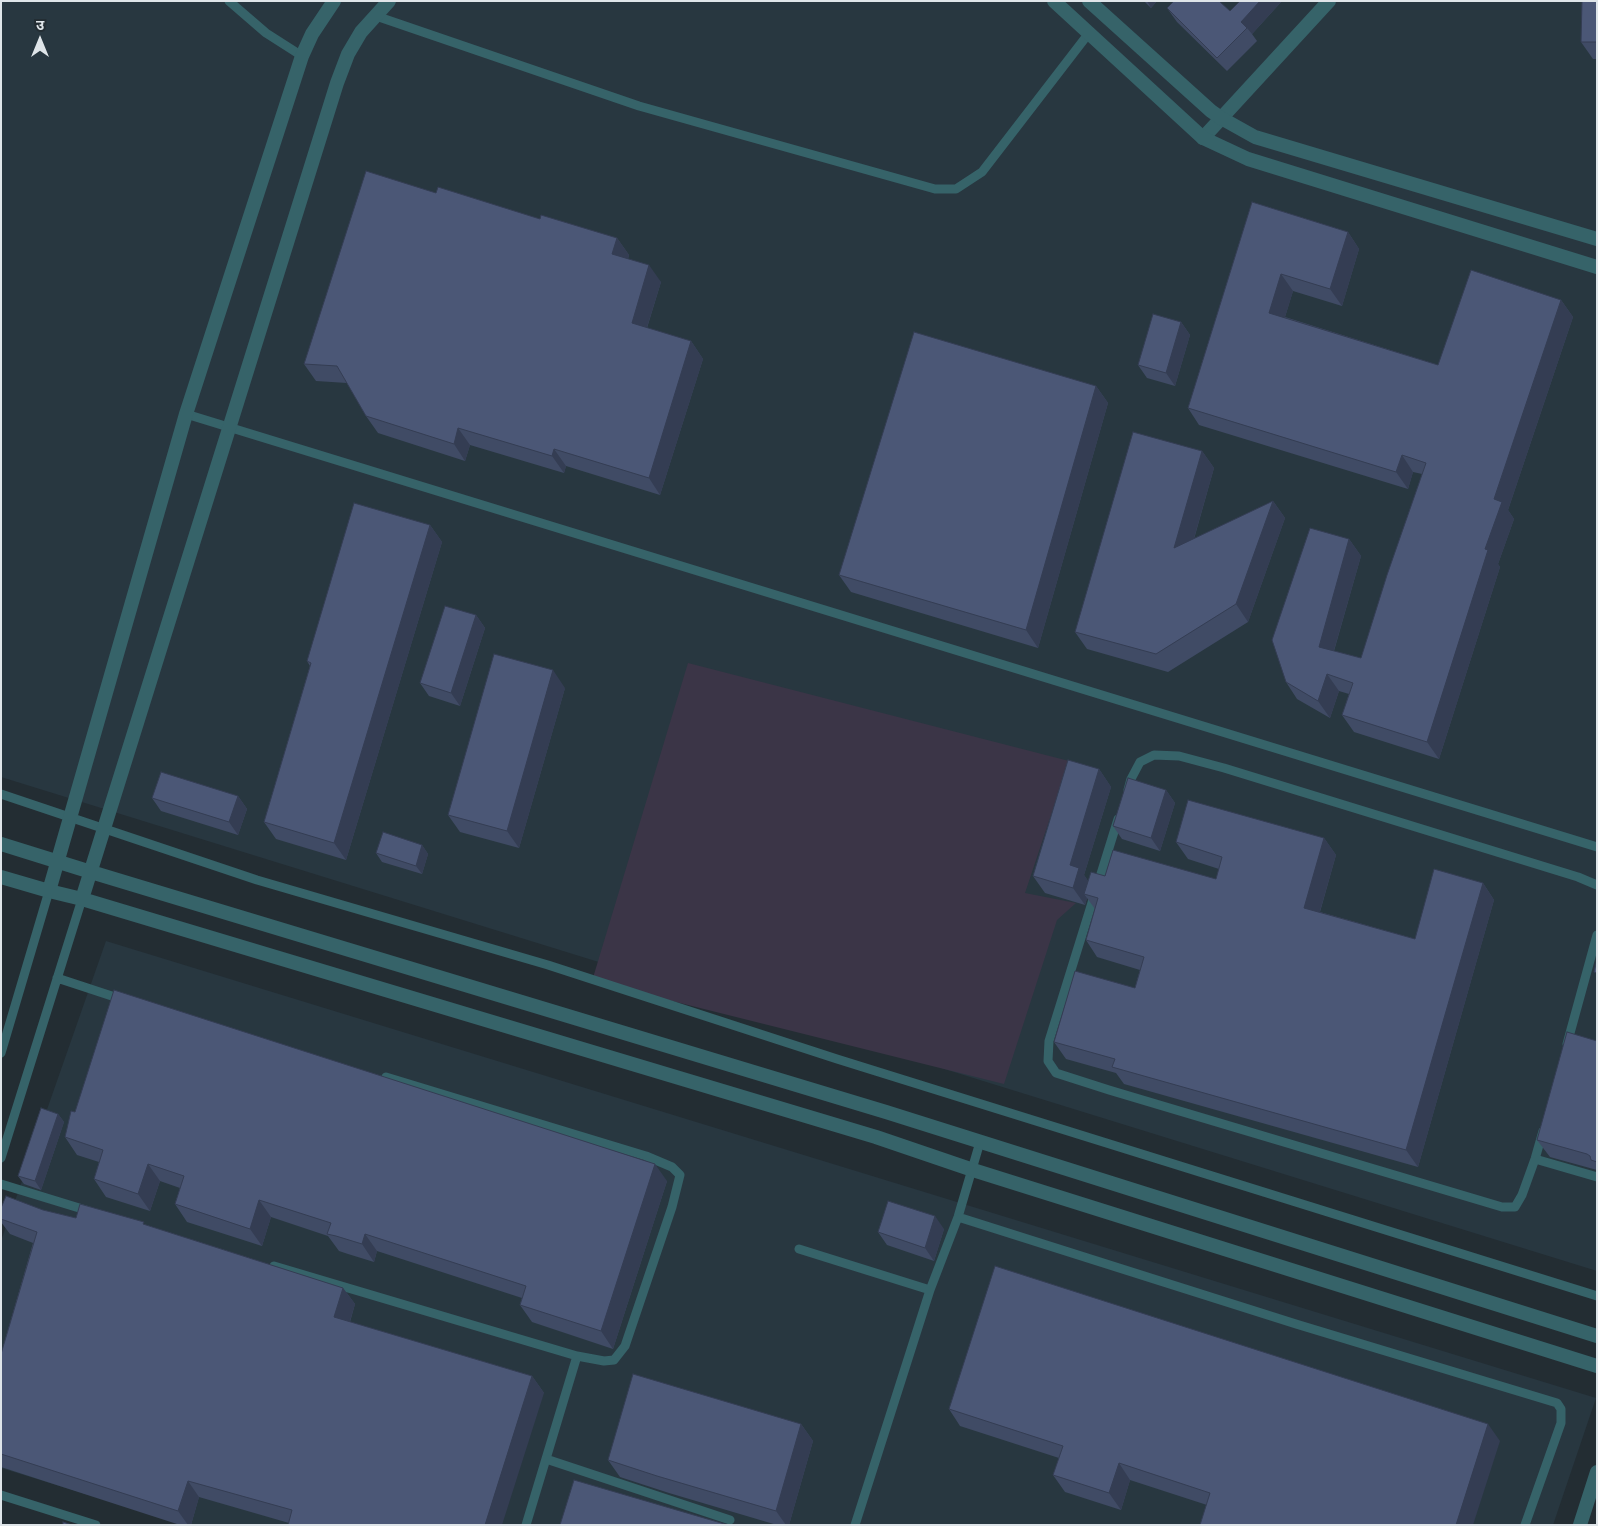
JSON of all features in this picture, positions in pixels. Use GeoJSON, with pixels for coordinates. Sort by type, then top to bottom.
{"type":"FeatureCollection","features":[{"type":"Feature","properties":{"kind":"street"},"geometry":{"type":"LineString","coordinates":[[49,891],[186,414],[302,56],[312,34],[334,1]]}},
{"type":"Feature","properties":{"kind":"street"},"geometry":{"type":"LineString","coordinates":[[82,899],[337,83],[348,54],[361,32],[389,1]]}},
{"type":"Feature","properties":{"kind":"street"},"geometry":{"type":"LineString","coordinates":[[1054,1],[1203,138],[1248,159],[1597,267]]}},
{"type":"Feature","properties":{"kind":"street"},"geometry":{"type":"LineString","coordinates":[[1090,1],[1220,118],[1255,137],[1597,239]]}},
{"type":"Feature","properties":{"kind":"street"},"geometry":{"type":"LineString","coordinates":[[1203,138],[1329,1]]}},
{"type":"Feature","properties":{"kind":"street"},"geometry":{"type":"LineString","coordinates":[[1,844],[886,1112],[1597,1336]]}},
{"type":"Feature","properties":{"kind":"street"},"geometry":{"type":"LineString","coordinates":[[1,877],[82,899],[876,1137],[973,1170],[1597,1366]]}},
{"type":"Feature","properties":{"kind":"street"},"geometry":{"type":"LineString","coordinates":[[1580,1525],[1597,1472]]}},
{"type":"Feature","properties":{"kind":"lane"},"geometry":{"type":"LineString","coordinates":[[229,1],[266,33],[302,56]]}},
{"type":"Feature","properties":{"kind":"lane"},"geometry":{"type":"LineString","coordinates":[[376,16],[639,106],[935,189],[956,188],[982,172],[1088,33]]}},
{"type":"Feature","properties":{"kind":"lane"},"geometry":{"type":"LineString","coordinates":[[186,414],[1597,847]]}},
{"type":"Feature","properties":{"kind":"lane"},"geometry":{"type":"LineString","coordinates":[[1545,1122],[1535,1159],[1522,1195],[1515,1207],[1502,1207],[1056,1073],[1048,1061],[1049,1041],[1131,779],[1140,762],[1154,755],[1179,756],[1224,768],[1559,871],[1597,885]]}},
{"type":"Feature","properties":{"kind":"lane"},"geometry":{"type":"LineString","coordinates":[[1,794],[257,880],[548,965],[847,1062],[1597,1296]]}},
{"type":"Feature","properties":{"kind":"lane"},"geometry":{"type":"LineString","coordinates":[[1,1053],[49,891]]}},
{"type":"Feature","properties":{"kind":"lane"},"geometry":{"type":"LineString","coordinates":[[1,1158],[82,899]]}},
{"type":"Feature","properties":{"kind":"lane"},"geometry":{"type":"LineString","coordinates":[[1563,1056],[1597,935]]}},
{"type":"Feature","properties":{"kind":"lane"},"geometry":{"type":"LineString","coordinates":[[57,978],[129,1001]]}},
{"type":"Feature","properties":{"kind":"lane"},"geometry":{"type":"LineString","coordinates":[[263,1263],[577,1356],[604,1361],[614,1360],[625,1346],[672,1208],[680,1175],[672,1167],[646,1156],[381,1076]]}},
{"type":"Feature","properties":{"kind":"lane"},"geometry":{"type":"LineString","coordinates":[[855,1525],[930,1290],[958,1217],[980,1142]]}},
{"type":"Feature","properties":{"kind":"lane"},"geometry":{"type":"LineString","coordinates":[[1535,1159],[1597,1177]]}},
{"type":"Feature","properties":{"kind":"lane"},"geometry":{"type":"LineString","coordinates":[[1,1184],[101,1214]]}},
{"type":"Feature","properties":{"kind":"lane"},"geometry":{"type":"LineString","coordinates":[[958,1217],[1557,1403],[1561,1409],[1561,1423],[1526,1525]]}},
{"type":"Feature","properties":{"kind":"lane"},"geometry":{"type":"LineString","coordinates":[[799,1249],[930,1290]]}},
{"type":"Feature","properties":{"kind":"lane"},"geometry":{"type":"LineString","coordinates":[[526,1525],[577,1356]]}},
{"type":"Feature","properties":{"kind":"lane"},"geometry":{"type":"LineString","coordinates":[[546,1459],[730,1520]]}},
{"type":"Feature","properties":{"kind":"lane"},"geometry":{"type":"LineString","coordinates":[[1,1495],[96,1525]]}},
{"type":"Feature","properties":{"kind":"shaded area"},"geometry":{"type":"Polygon","coordinates":[[[1,1],[1597,1],[1597,1271],[1,777],[1,1]]]}},
{"type":"Feature","properties":{"kind":"shaded area"},"geometry":{"type":"Polygon","coordinates":[[[688,663],[1069,761],[1025,893],[1076,903],[1057,920],[1004,1084],[592,981],[688,663]]]}},
{"type":"Feature","properties":{"kind":"shaded area"},"geometry":{"type":"Polygon","coordinates":[[[106,941],[1596,1398],[1553,1525],[186,1525],[1,1468],[1,1241],[106,941]]]}},
{"type":"Feature","properties":{"kind":"building"},"geometry":{"type":"Polygon","coordinates":[[[1174,1],[1219,1],[1230,11],[1240,1],[1260,1],[1241,22],[1247,28],[1217,58],[1167,8],[1174,1]]]}},
{"type":"Feature","properties":{"kind":"building"},"geometry":{"type":"Polygon","coordinates":[[[1582,1],[1597,1],[1597,42],[1581,42],[1582,1]]]}},
{"type":"Feature","properties":{"kind":"building"},"geometry":{"type":"Polygon","coordinates":[[[366,171],[436,193],[438,187],[540,219],[541,215],[617,238],[612,254],[649,265],[632,323],[691,341],[649,478],[554,449],[552,456],[458,428],[454,444],[366,416],[337,366],[304,364],[366,171]]]}},
{"type":"Feature","properties":{"kind":"building"},"geometry":{"type":"Polygon","coordinates":[[[1252,202],[1348,232],[1330,289],[1281,274],[1269,313],[1438,365],[1471,270],[1561,300],[1494,499],[1502,502],[1485,549],[1488,550],[1427,742],[1342,715],[1353,683],[1327,674],[1318,701],[1286,682],[1272,640],[1310,528],[1349,539],[1319,647],[1361,658],[1387,575],[1426,463],[1402,455],[1396,472],[1188,408],[1252,202]]]}},
{"type":"Feature","properties":{"kind":"building"},"geometry":{"type":"Polygon","coordinates":[[[1153,314],[1181,322],[1166,373],[1138,365],[1153,314]]]}},
{"type":"Feature","properties":{"kind":"building"},"geometry":{"type":"Polygon","coordinates":[[[914,332],[1096,386],[1026,630],[839,575],[914,332]]]}},
{"type":"Feature","properties":{"kind":"building"},"geometry":{"type":"Polygon","coordinates":[[[1133,432],[1202,451],[1174,548],[1273,501],[1236,604],[1156,654],[1075,632],[1133,432]]]}},
{"type":"Feature","properties":{"kind":"building"},"geometry":{"type":"Polygon","coordinates":[[[354,503],[430,525],[334,843],[264,822],[311,663],[307,661],[354,503]]]}},
{"type":"Feature","properties":{"kind":"building"},"geometry":{"type":"Polygon","coordinates":[[[445,606],[476,615],[451,693],[420,683],[445,606]]]}},
{"type":"Feature","properties":{"kind":"building"},"geometry":{"type":"Polygon","coordinates":[[[494,654],[553,670],[507,831],[448,815],[494,654]]]}},
{"type":"Feature","properties":{"kind":"building"},"geometry":{"type":"Polygon","coordinates":[[[1068,760],[1099,769],[1070,865],[1079,868],[1073,888],[1033,876],[1068,760]]]}},
{"type":"Feature","properties":{"kind":"building"},"geometry":{"type":"Polygon","coordinates":[[[161,772],[238,796],[229,822],[152,798],[161,772]]]}},
{"type":"Feature","properties":{"kind":"building"},"geometry":{"type":"Polygon","coordinates":[[[1128,778],[1166,790],[1151,838],[1113,826],[1128,778]]]}},
{"type":"Feature","properties":{"kind":"building"},"geometry":{"type":"Polygon","coordinates":[[[1188,800],[1324,838],[1304,908],[1415,939],[1434,869],[1483,883],[1406,1150],[1112,1067],[1115,1059],[1054,1042],[1075,971],[1135,988],[1144,957],[1086,940],[1098,898],[1084,894],[1091,872],[1105,876],[1113,850],[1216,879],[1222,857],[1176,842],[1188,800]]]}},
{"type":"Feature","properties":{"kind":"building"},"geometry":{"type":"Polygon","coordinates":[[[383,832],[422,845],[416,866],[376,853],[383,832]]]}},
{"type":"Feature","properties":{"kind":"building"},"geometry":{"type":"Polygon","coordinates":[[[1597,960],[1597,973],[1594,972],[1597,960]]]}},
{"type":"Feature","properties":{"kind":"building"},"geometry":{"type":"Polygon","coordinates":[[[114,990],[655,1164],[601,1331],[520,1305],[526,1286],[365,1234],[362,1244],[327,1234],[331,1223],[259,1200],[250,1229],[175,1204],[184,1176],[148,1164],[138,1194],[94,1179],[103,1150],[65,1137],[71,1111],[75,1112],[114,990]]]}},
{"type":"Feature","properties":{"kind":"building"},"geometry":{"type":"Polygon","coordinates":[[[1567,1032],[1597,1041],[1597,1162],[1591,1160],[1587,1154],[1537,1140],[1567,1032]]]}},
{"type":"Feature","properties":{"kind":"building"},"geometry":{"type":"Polygon","coordinates":[[[41,1108],[58,1114],[35,1181],[18,1176],[41,1108]]]}},
{"type":"Feature","properties":{"kind":"building"},"geometry":{"type":"Polygon","coordinates":[[[6,1196],[43,1210],[76,1218],[80,1204],[144,1222],[143,1224],[343,1288],[334,1317],[532,1376],[485,1525],[288,1525],[292,1510],[188,1481],[178,1511],[1,1454],[1,1354],[37,1232],[1,1219],[1,1208],[6,1196]]]}},
{"type":"Feature","properties":{"kind":"building"},"geometry":{"type":"Polygon","coordinates":[[[888,1201],[935,1216],[925,1248],[878,1232],[888,1201]]]}},
{"type":"Feature","properties":{"kind":"building"},"geometry":{"type":"Polygon","coordinates":[[[995,1266],[1488,1424],[1456,1525],[1200,1525],[1210,1493],[1119,1463],[1109,1493],[1053,1475],[1063,1446],[949,1409],[995,1266]]]}},
{"type":"Feature","properties":{"kind":"building"},"geometry":{"type":"Polygon","coordinates":[[[633,1374],[801,1424],[776,1511],[608,1460],[633,1374]]]}},
{"type":"Feature","properties":{"kind":"building"},"geometry":{"type":"Polygon","coordinates":[[[574,1480],[728,1525],[560,1525],[574,1480]]]}}]}
